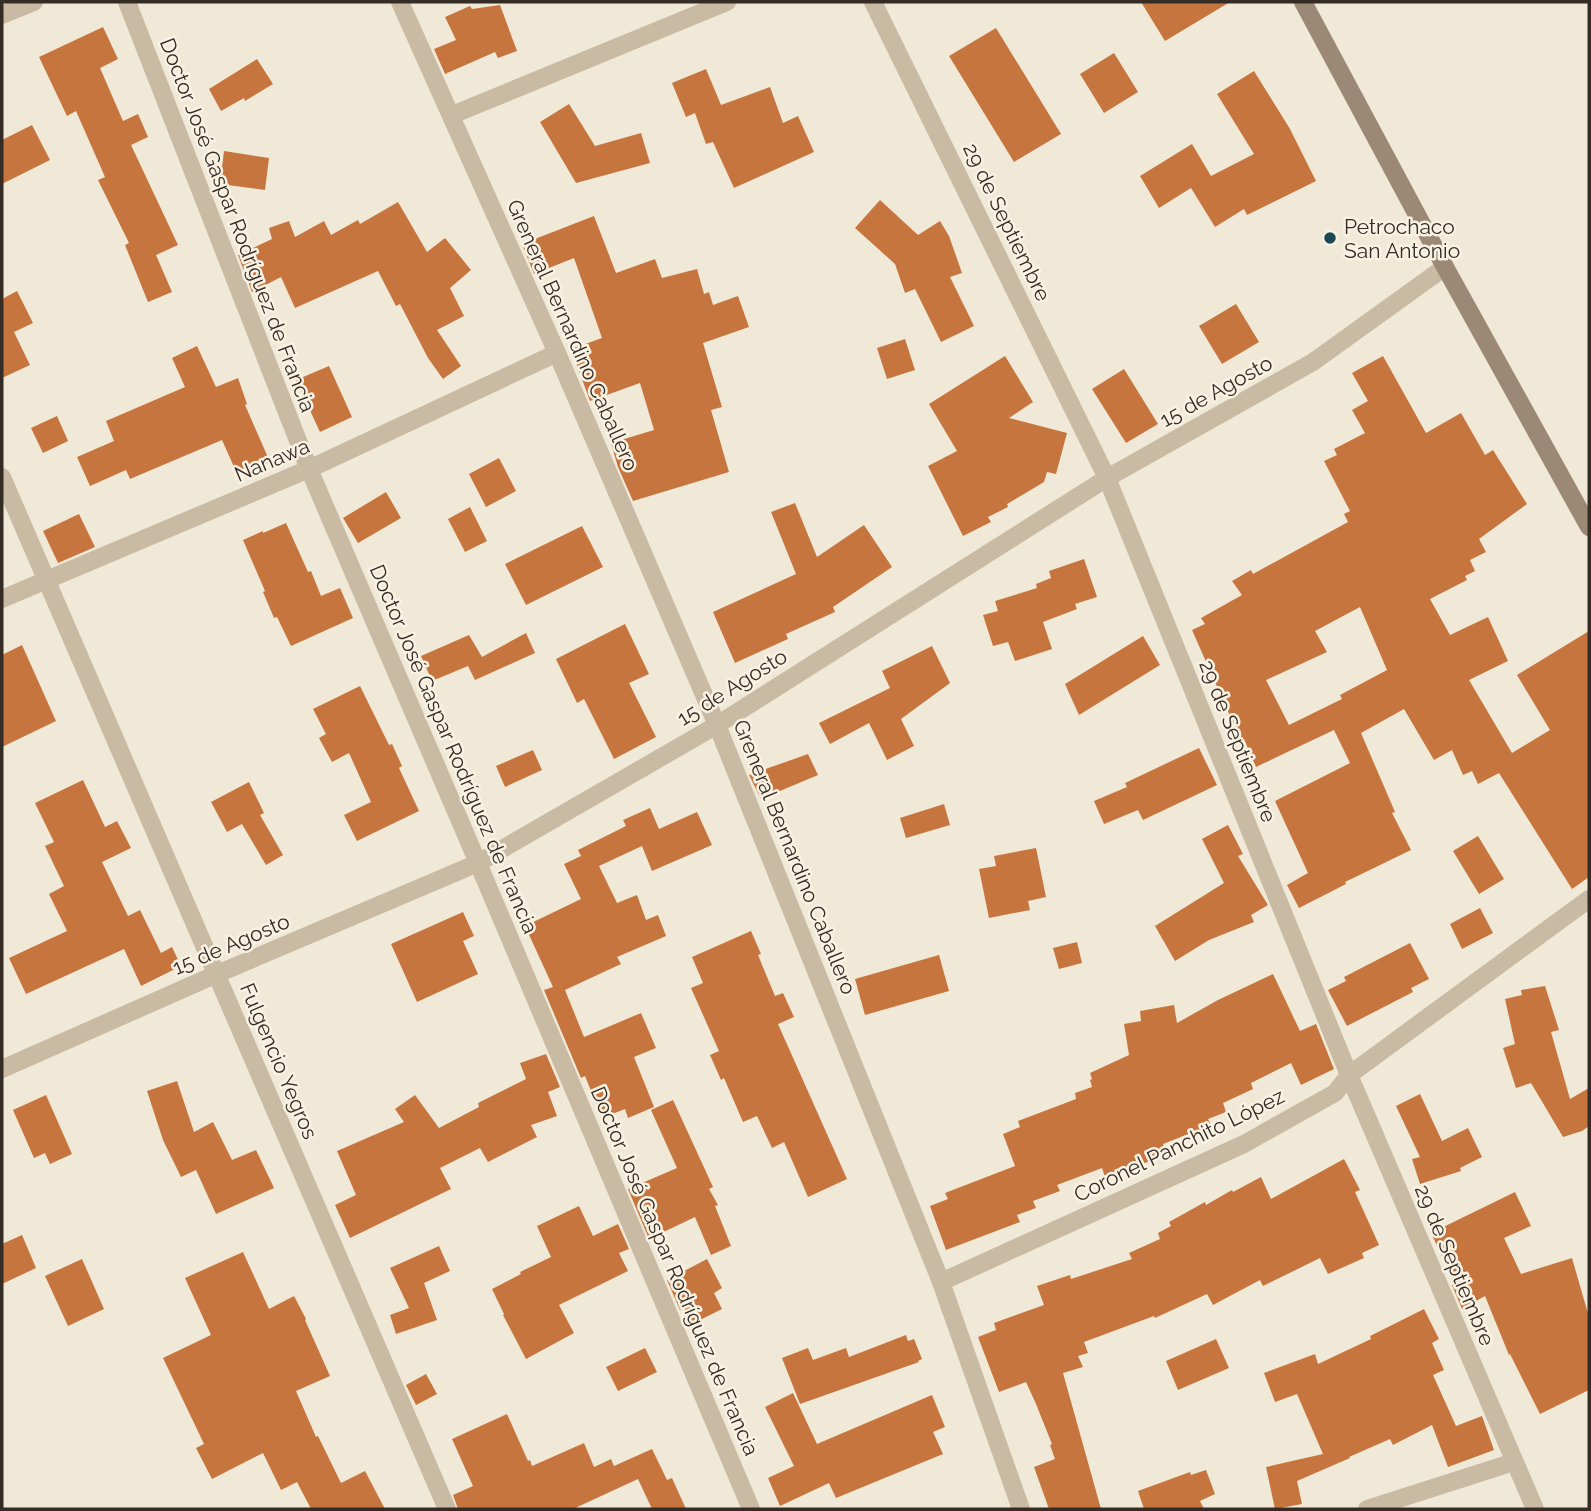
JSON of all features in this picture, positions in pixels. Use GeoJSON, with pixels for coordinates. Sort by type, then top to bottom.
{"type":"FeatureCollection","features":[{"type":"Feature","properties":{"kind":"main road"},"geometry":{"type":"LineString","coordinates":[[1303,2],[1589,527]]}},
{"type":"Feature","properties":{"kind":"street"},"geometry":{"type":"LineString","coordinates":[[2,15],[34,2]]}},
{"type":"Feature","properties":{"kind":"street","name":"Doctor José Gaspar Rodríguez de Francia"},"geometry":{"type":"LineString","coordinates":[[127,2],[309,469],[751,1509]]}},
{"type":"Feature","properties":{"kind":"street","name":"Greneral Bernardino Caballero"},"geometry":{"type":"LineString","coordinates":[[400,2],[557,353],[717,725],[941,1282],[1021,1509]]}},
{"type":"Feature","properties":{"kind":"street"},"geometry":{"type":"LineString","coordinates":[[452,115],[727,2]]}},
{"type":"Feature","properties":{"kind":"street","name":"29 de Septiembre"},"geometry":{"type":"LineString","coordinates":[[873,2],[1107,478],[1349,1075],[1535,1509]]}},
{"type":"Feature","properties":{"kind":"street","name":"15 de Agosto"},"geometry":{"type":"LineString","coordinates":[[2,1069],[216,974],[478,863],[717,725],[1107,478],[1313,362],[1445,267]]}},
{"type":"Feature","properties":{"kind":"street","name":"Nanawa"},"geometry":{"type":"LineString","coordinates":[[2,599],[309,469],[557,353]]}},
{"type":"Feature","properties":{"kind":"street","name":"Fulgencio Yegros"},"geometry":{"type":"LineString","coordinates":[[2,477],[447,1509]]}},
{"type":"Feature","properties":{"kind":"street","name":"Coronel Panchito López"},"geometry":{"type":"LineString","coordinates":[[941,1282],[1244,1144],[1335,1093],[1349,1075],[1589,898]]}},
{"type":"Feature","properties":{"kind":"street"},"geometry":{"type":"LineString","coordinates":[[1367,1509],[1514,1462]]}},
{"type":"Feature","properties":{"kind":"building"},"geometry":{"type":"Polygon","coordinates":[[[1141,2],[1230,2],[1165,41],[1141,2]]]}},
{"type":"Feature","properties":{"kind":"building"},"geometry":{"type":"Polygon","coordinates":[[[500,5],[517,51],[498,58],[495,52],[445,74],[434,49],[456,40],[445,17],[470,6],[472,9],[500,5]]]}},
{"type":"Feature","properties":{"kind":"building"},"geometry":{"type":"Polygon","coordinates":[[[103,27],[118,59],[100,68],[123,121],[138,114],[148,137],[131,145],[178,245],[156,255],[172,292],[148,302],[125,245],[129,243],[98,180],[105,177],[76,111],[67,116],[39,57],[103,27]]]}},
{"type":"Feature","properties":{"kind":"building"},"geometry":{"type":"Polygon","coordinates":[[[996,28],[1061,134],[1014,162],[949,56],[996,28]]]}},
{"type":"Feature","properties":{"kind":"building"},"geometry":{"type":"Polygon","coordinates":[[[1114,53],[1138,92],[1104,113],[1080,74],[1114,53]]]}},
{"type":"Feature","properties":{"kind":"building"},"geometry":{"type":"Polygon","coordinates":[[[257,59],[273,84],[245,101],[244,98],[221,111],[209,89],[257,59]]]}},
{"type":"Feature","properties":{"kind":"building"},"geometry":{"type":"Polygon","coordinates":[[[706,69],[721,105],[770,87],[783,123],[798,116],[814,152],[734,188],[713,142],[706,144],[695,113],[686,117],[672,83],[706,69]]]}},
{"type":"Feature","properties":{"kind":"building"},"geometry":{"type":"Polygon","coordinates":[[[1254,71],[1290,129],[1316,181],[1247,215],[1244,209],[1215,227],[1191,188],[1159,208],[1140,176],[1192,144],[1211,176],[1254,154],[1217,94],[1254,71]]]}},
{"type":"Feature","properties":{"kind":"building"},"geometry":{"type":"Polygon","coordinates":[[[569,104],[595,146],[641,133],[650,163],[576,183],[540,122],[569,104]]]}},
{"type":"Feature","properties":{"kind":"building"},"geometry":{"type":"Polygon","coordinates":[[[32,125],[50,160],[2,184],[2,140],[32,125]]]}},
{"type":"Feature","properties":{"kind":"building"},"geometry":{"type":"Polygon","coordinates":[[[224,151],[269,158],[265,190],[220,184],[224,151]]]}},
{"type":"Feature","properties":{"kind":"building"},"geometry":{"type":"Polygon","coordinates":[[[880,200],[918,235],[940,221],[949,236],[962,273],[950,277],[974,326],[941,342],[915,289],[905,293],[895,264],[855,228],[880,200]]]}},
{"type":"Feature","properties":{"kind":"building"},"geometry":{"type":"Polygon","coordinates":[[[398,202],[427,252],[445,238],[471,270],[450,288],[464,316],[437,330],[461,366],[443,379],[428,358],[400,304],[396,306],[378,271],[295,308],[281,277],[252,292],[238,255],[272,239],[269,228],[289,221],[295,237],[324,221],[331,235],[358,220],[360,224],[398,202]]]}},
{"type":"Feature","properties":{"kind":"building"},"geometry":{"type":"Polygon","coordinates":[[[594,216],[616,273],[655,259],[662,278],[697,269],[704,294],[709,292],[713,305],[738,296],[749,327],[703,343],[722,407],[711,410],[729,472],[633,501],[611,443],[654,430],[640,383],[590,401],[571,349],[602,338],[574,258],[534,274],[522,244],[594,216]]]}},
{"type":"Feature","properties":{"kind":"building"},"geometry":{"type":"Polygon","coordinates":[[[17,291],[33,323],[14,332],[30,365],[2,378],[2,299],[17,291]]]}},
{"type":"Feature","properties":{"kind":"building"},"geometry":{"type":"Polygon","coordinates":[[[1236,304],[1259,342],[1222,364],[1199,326],[1236,304]]]}},
{"type":"Feature","properties":{"kind":"building"},"geometry":{"type":"Polygon","coordinates":[[[905,339],[915,370],[887,379],[877,348],[905,339]]]}},
{"type":"Feature","properties":{"kind":"building"},"geometry":{"type":"Polygon","coordinates":[[[197,346],[216,387],[238,378],[247,404],[245,405],[270,462],[238,476],[222,440],[130,479],[126,470],[90,486],[77,457],[114,441],[106,421],[185,387],[172,358],[197,346]]]}},
{"type":"Feature","properties":{"kind":"building"},"geometry":{"type":"Polygon","coordinates":[[[1005,356],[1033,402],[1009,418],[1067,433],[1056,474],[1047,472],[1044,482],[1007,504],[1008,507],[988,517],[991,522],[963,536],[928,466],[957,451],[929,404],[1005,356]]]}},
{"type":"Feature","properties":{"kind":"building"},"geometry":{"type":"Polygon","coordinates":[[[1383,356],[1426,433],[1461,413],[1485,455],[1493,450],[1527,504],[1479,539],[1486,552],[1470,560],[1475,571],[1465,576],[1467,580],[1430,599],[1450,635],[1488,617],[1508,661],[1469,680],[1512,753],[1550,730],[1517,675],[1589,631],[1589,877],[1572,889],[1499,773],[1478,784],[1472,771],[1463,775],[1452,750],[1434,760],[1404,709],[1361,733],[1395,812],[1392,813],[1411,850],[1299,908],[1287,885],[1308,873],[1275,801],[1350,763],[1334,730],[1256,767],[1244,739],[1241,741],[1192,630],[1205,624],[1201,618],[1242,595],[1232,581],[1251,570],[1253,574],[1348,522],[1344,514],[1350,511],[1324,461],[1337,455],[1334,449],[1365,433],[1352,410],[1368,401],[1352,373],[1383,356]],[[1360,607],[1315,631],[1327,652],[1266,680],[1289,725],[1342,699],[1340,695],[1387,670],[1360,607]]]}},
{"type":"Feature","properties":{"kind":"building"},"geometry":{"type":"Polygon","coordinates":[[[329,366],[352,417],[320,432],[296,380],[329,366]]]}},
{"type":"Feature","properties":{"kind":"building"},"geometry":{"type":"Polygon","coordinates":[[[1124,369],[1158,424],[1126,443],[1092,389],[1124,369]]]}},
{"type":"Feature","properties":{"kind":"building"},"geometry":{"type":"Polygon","coordinates":[[[57,416],[68,441],[43,453],[31,428],[57,416]]]}},
{"type":"Feature","properties":{"kind":"building"},"geometry":{"type":"Polygon","coordinates":[[[499,458],[516,491],[486,507],[469,474],[499,458]]]}},
{"type":"Feature","properties":{"kind":"building"},"geometry":{"type":"Polygon","coordinates":[[[386,492],[401,518],[358,543],[343,518],[386,492]]]}},
{"type":"Feature","properties":{"kind":"building"},"geometry":{"type":"Polygon","coordinates":[[[795,503],[817,557],[864,525],[892,567],[833,607],[835,612],[786,634],[788,639],[735,663],[713,612],[796,574],[771,512],[795,503]]]}},
{"type":"Feature","properties":{"kind":"building"},"geometry":{"type":"Polygon","coordinates":[[[470,507],[487,541],[465,552],[448,519],[470,507]]]}},
{"type":"Feature","properties":{"kind":"building"},"geometry":{"type":"Polygon","coordinates":[[[79,514],[95,547],[58,563],[43,531],[79,514]]]}},
{"type":"Feature","properties":{"kind":"building"},"geometry":{"type":"Polygon","coordinates":[[[286,523],[321,596],[340,588],[353,618],[291,646],[277,617],[274,618],[243,540],[286,523]]]}},
{"type":"Feature","properties":{"kind":"building"},"geometry":{"type":"Polygon","coordinates":[[[582,526],[603,567],[526,605],[505,564],[582,526]]]}},
{"type":"Feature","properties":{"kind":"building"},"geometry":{"type":"Polygon","coordinates":[[[1084,559],[1097,597],[1075,604],[1077,609],[1043,622],[1052,649],[1015,661],[1008,642],[993,646],[983,615],[998,611],[995,601],[1037,588],[1036,584],[1051,578],[1049,571],[1084,559]]]}},
{"type":"Feature","properties":{"kind":"building"},"geometry":{"type":"Polygon","coordinates":[[[625,624],[649,674],[629,683],[656,737],[614,759],[584,699],[577,703],[556,659],[625,624]]]}},
{"type":"Feature","properties":{"kind":"building"},"geometry":{"type":"Polygon","coordinates":[[[526,633],[535,653],[475,680],[468,666],[432,681],[421,656],[469,635],[482,657],[526,633]]]}},
{"type":"Feature","properties":{"kind":"building"},"geometry":{"type":"Polygon","coordinates":[[[1143,636],[1160,665],[1079,715],[1065,684],[1143,636]]]}},
{"type":"Feature","properties":{"kind":"building"},"geometry":{"type":"Polygon","coordinates":[[[22,645],[56,721],[2,747],[2,655],[22,645]]]}},
{"type":"Feature","properties":{"kind":"building"},"geometry":{"type":"Polygon","coordinates":[[[932,646],[950,683],[901,719],[914,746],[887,760],[869,723],[830,744],[819,723],[890,688],[882,671],[932,646]]]}},
{"type":"Feature","properties":{"kind":"building"},"geometry":{"type":"Polygon","coordinates":[[[360,686],[389,745],[392,744],[402,766],[399,768],[419,811],[357,841],[344,815],[371,802],[349,753],[332,762],[319,738],[326,734],[313,709],[360,686]]]}},
{"type":"Feature","properties":{"kind":"building"},"geometry":{"type":"Polygon","coordinates":[[[1199,748],[1217,785],[1143,820],[1138,810],[1104,824],[1094,801],[1127,787],[1125,783],[1199,748]]]}},
{"type":"Feature","properties":{"kind":"building"},"geometry":{"type":"Polygon","coordinates":[[[533,750],[542,770],[505,787],[496,766],[533,750]]]}},
{"type":"Feature","properties":{"kind":"building"},"geometry":{"type":"Polygon","coordinates":[[[808,754],[818,775],[761,799],[749,775],[808,754]]]}},
{"type":"Feature","properties":{"kind":"building"},"geometry":{"type":"Polygon","coordinates":[[[83,780],[105,827],[117,821],[131,848],[102,862],[128,916],[140,910],[161,953],[172,947],[181,966],[141,986],[124,949],[26,994],[9,958],[67,931],[49,894],[64,886],[45,846],[54,842],[35,803],[83,780]]]}},
{"type":"Feature","properties":{"kind":"building"},"geometry":{"type":"Polygon","coordinates":[[[249,782],[264,813],[260,815],[283,855],[266,865],[242,824],[227,832],[211,802],[249,782]]]}},
{"type":"Feature","properties":{"kind":"building"},"geometry":{"type":"Polygon","coordinates":[[[944,804],[950,825],[906,838],[900,818],[944,804]]]}},
{"type":"Feature","properties":{"kind":"building"},"geometry":{"type":"Polygon","coordinates":[[[650,808],[659,829],[697,812],[712,845],[652,871],[642,846],[599,866],[617,903],[637,895],[646,920],[658,915],[666,936],[617,957],[621,964],[565,990],[584,1037],[641,1013],[656,1048],[634,1057],[654,1107],[628,1118],[625,1109],[602,1118],[585,1076],[581,1078],[544,990],[553,987],[525,926],[581,899],[564,864],[581,856],[578,850],[626,826],[623,820],[650,808]]]}},
{"type":"Feature","properties":{"kind":"building"},"geometry":{"type":"Polygon","coordinates":[[[1228,825],[1243,854],[1238,856],[1268,905],[1251,915],[1254,922],[1209,940],[1175,961],[1155,926],[1224,883],[1202,839],[1228,825]]]}},
{"type":"Feature","properties":{"kind":"building"},"geometry":{"type":"Polygon","coordinates":[[[1478,836],[1504,879],[1479,894],[1453,851],[1478,836]]]}},
{"type":"Feature","properties":{"kind":"building"},"geometry":{"type":"Polygon","coordinates":[[[1036,848],[1046,897],[1028,901],[1030,910],[989,918],[979,869],[996,866],[994,856],[1036,848]]]}},
{"type":"Feature","properties":{"kind":"building"},"geometry":{"type":"Polygon","coordinates":[[[1480,908],[1493,933],[1462,949],[1450,924],[1480,908]]]}},
{"type":"Feature","properties":{"kind":"building"},"geometry":{"type":"Polygon","coordinates":[[[463,912],[474,936],[463,941],[478,974],[417,1002],[391,944],[463,912]]]}},
{"type":"Feature","properties":{"kind":"building"},"geometry":{"type":"Polygon","coordinates":[[[751,931],[775,996],[783,993],[794,1017],[778,1024],[847,1179],[808,1197],[784,1142],[772,1148],[757,1116],[743,1122],[724,1078],[721,1080],[710,1055],[719,1051],[691,988],[703,983],[692,957],[751,931]]]}},
{"type":"Feature","properties":{"kind":"building"},"geometry":{"type":"Polygon","coordinates":[[[1077,942],[1082,963],[1059,969],[1053,948],[1077,942]]]}},
{"type":"Feature","properties":{"kind":"building"},"geometry":{"type":"Polygon","coordinates":[[[1410,943],[1429,979],[1411,988],[1413,992],[1347,1026],[1328,990],[1346,981],[1344,977],[1410,943]]]}},
{"type":"Feature","properties":{"kind":"building"},"geometry":{"type":"Polygon","coordinates":[[[939,955],[949,991],[865,1015],[855,979],[939,955]]]}},
{"type":"Feature","properties":{"kind":"building"},"geometry":{"type":"Polygon","coordinates":[[[1273,974],[1300,1031],[1316,1024],[1334,1069],[1301,1085],[1291,1063],[1251,1083],[1253,1089],[1223,1103],[1226,1112],[1208,1119],[1211,1125],[1163,1144],[1167,1153],[1132,1169],[1131,1167],[1105,1177],[1102,1168],[1057,1185],[1060,1191],[1033,1201],[1036,1208],[1017,1215],[1020,1222],[946,1250],[930,1206],[948,1199],[945,1193],[1015,1166],[1003,1134],[1020,1127],[1018,1121],[1076,1099],[1075,1093],[1092,1087],[1090,1073],[1129,1055],[1124,1024],[1141,1021],[1140,1011],[1174,1005],[1177,1023],[1273,974]]]}},
{"type":"Feature","properties":{"kind":"building"},"geometry":{"type":"Polygon","coordinates":[[[1545,986],[1559,1030],[1551,1032],[1570,1099],[1589,1088],[1589,1126],[1563,1137],[1531,1083],[1516,1088],[1503,1048],[1515,1044],[1505,999],[1522,995],[1521,990],[1545,986]]]}},
{"type":"Feature","properties":{"kind":"building"},"geometry":{"type":"Polygon","coordinates":[[[546,1054],[560,1087],[548,1092],[557,1116],[531,1125],[537,1137],[488,1162],[480,1148],[440,1168],[451,1189],[350,1238],[335,1205],[356,1195],[337,1151],[404,1122],[395,1109],[415,1095],[439,1128],[479,1107],[478,1103],[526,1079],[520,1063],[546,1054]]]}},
{"type":"Feature","properties":{"kind":"building"},"geometry":{"type":"Polygon","coordinates":[[[177,1081],[194,1132],[213,1122],[232,1160],[256,1150],[274,1188],[216,1214],[196,1170],[181,1177],[163,1140],[147,1091],[177,1081]]]}},
{"type":"Feature","properties":{"kind":"building"},"geometry":{"type":"Polygon","coordinates":[[[1420,1094],[1442,1141],[1468,1128],[1482,1157],[1460,1168],[1461,1171],[1420,1184],[1412,1159],[1420,1157],[1396,1106],[1420,1094]]]}},
{"type":"Feature","properties":{"kind":"building"},"geometry":{"type":"Polygon","coordinates":[[[46,1095],[72,1154],[50,1164],[45,1153],[34,1158],[13,1110],[46,1095]]]}},
{"type":"Feature","properties":{"kind":"building"},"geometry":{"type":"Polygon","coordinates":[[[673,1100],[713,1187],[709,1189],[718,1205],[715,1206],[731,1246],[711,1255],[695,1217],[649,1239],[628,1189],[677,1168],[651,1110],[673,1100]]]}},
{"type":"Feature","properties":{"kind":"building"},"geometry":{"type":"Polygon","coordinates":[[[1344,1159],[1360,1190],[1355,1192],[1379,1245],[1362,1253],[1364,1258],[1328,1274],[1320,1258],[1263,1286],[1260,1280],[1213,1305],[1207,1294],[1155,1318],[1154,1316],[1084,1342],[1088,1353],[1078,1356],[1083,1367],[1063,1373],[1101,1509],[1049,1509],[1034,1467],[1055,1459],[1036,1404],[1026,1382],[999,1392],[978,1337],[996,1330],[994,1323],[1044,1305],[1037,1286],[1070,1275],[1071,1279],[1132,1259],[1129,1253],[1160,1239],[1158,1233],[1171,1226],[1169,1222],[1205,1202],[1206,1205],[1261,1177],[1271,1199],[1344,1159]]]}},
{"type":"Feature","properties":{"kind":"building"},"geometry":{"type":"Polygon","coordinates":[[[1515,1192],[1531,1226],[1504,1238],[1521,1274],[1572,1258],[1589,1317],[1589,1390],[1540,1414],[1509,1355],[1485,1296],[1462,1309],[1452,1285],[1455,1283],[1431,1233],[1515,1192]]]}},
{"type":"Feature","properties":{"kind":"building"},"geometry":{"type":"Polygon","coordinates":[[[579,1206],[593,1236],[618,1224],[629,1249],[619,1253],[628,1271],[559,1305],[574,1333],[526,1359],[492,1289],[551,1257],[537,1226],[579,1206]]]}},
{"type":"Feature","properties":{"kind":"building"},"geometry":{"type":"Polygon","coordinates":[[[22,1235],[36,1268],[2,1284],[2,1244],[22,1235]]]}},
{"type":"Feature","properties":{"kind":"building"},"geometry":{"type":"Polygon","coordinates":[[[439,1246],[450,1271],[424,1283],[437,1320],[396,1334],[390,1315],[409,1308],[390,1268],[439,1246]]]}},
{"type":"Feature","properties":{"kind":"building"},"geometry":{"type":"Polygon","coordinates":[[[243,1252],[269,1309],[294,1296],[306,1319],[330,1376],[296,1391],[316,1437],[318,1436],[341,1483],[365,1471],[385,1509],[311,1509],[297,1482],[281,1490],[263,1453],[212,1479],[196,1448],[204,1444],[163,1358],[211,1335],[185,1278],[243,1252]]]}},
{"type":"Feature","properties":{"kind":"building"},"geometry":{"type":"Polygon","coordinates":[[[82,1259],[104,1309],[68,1326],[45,1276],[82,1259]]]}},
{"type":"Feature","properties":{"kind":"building"},"geometry":{"type":"Polygon","coordinates":[[[707,1259],[722,1288],[714,1293],[722,1309],[692,1324],[684,1308],[680,1310],[667,1280],[707,1259]]]}},
{"type":"Feature","properties":{"kind":"building"},"geometry":{"type":"Polygon","coordinates":[[[1424,1309],[1439,1339],[1432,1343],[1444,1370],[1433,1375],[1456,1426],[1482,1416],[1494,1450],[1448,1467],[1432,1425],[1393,1445],[1390,1439],[1297,1481],[1302,1504],[1275,1509],[1266,1467],[1323,1454],[1297,1394],[1275,1402],[1264,1373],[1315,1354],[1318,1364],[1371,1339],[1370,1336],[1424,1309]]]}},
{"type":"Feature","properties":{"kind":"building"},"geometry":{"type":"Polygon","coordinates":[[[906,1335],[908,1341],[914,1339],[922,1359],[919,1362],[800,1404],[782,1358],[808,1348],[813,1360],[846,1348],[849,1357],[906,1335]]]}},
{"type":"Feature","properties":{"kind":"building"},"geometry":{"type":"Polygon","coordinates":[[[1216,1339],[1229,1368],[1178,1390],[1166,1361],[1216,1339]]]}},
{"type":"Feature","properties":{"kind":"building"},"geometry":{"type":"Polygon","coordinates":[[[645,1348],[657,1372],[618,1391],[606,1367],[645,1348]]]}},
{"type":"Feature","properties":{"kind":"building"},"geometry":{"type":"Polygon","coordinates":[[[426,1374],[437,1394],[416,1405],[406,1385],[426,1374]]]}},
{"type":"Feature","properties":{"kind":"building"},"geometry":{"type":"Polygon","coordinates":[[[793,1393],[817,1444],[932,1395],[945,1427],[933,1432],[943,1454],[836,1498],[829,1483],[780,1506],[768,1478],[794,1466],[765,1407],[793,1393]]]}},
{"type":"Feature","properties":{"kind":"building"},"geometry":{"type":"Polygon","coordinates":[[[507,1414],[532,1466],[584,1443],[594,1467],[611,1459],[614,1466],[652,1449],[667,1480],[672,1478],[686,1509],[652,1509],[638,1479],[573,1509],[458,1509],[453,1495],[473,1486],[452,1439],[507,1414]]]}},
{"type":"Feature","properties":{"kind":"building"},"geometry":{"type":"Polygon","coordinates":[[[1206,1470],[1215,1494],[1200,1501],[1204,1509],[1144,1509],[1138,1491],[1190,1472],[1191,1475],[1206,1470]]]}},
{"type":"Feature","properties":{"kind":"place","name":"Petrochaco San Antonio"},"geometry":{"type":"Point","coordinates":[1330,238]}}]}
